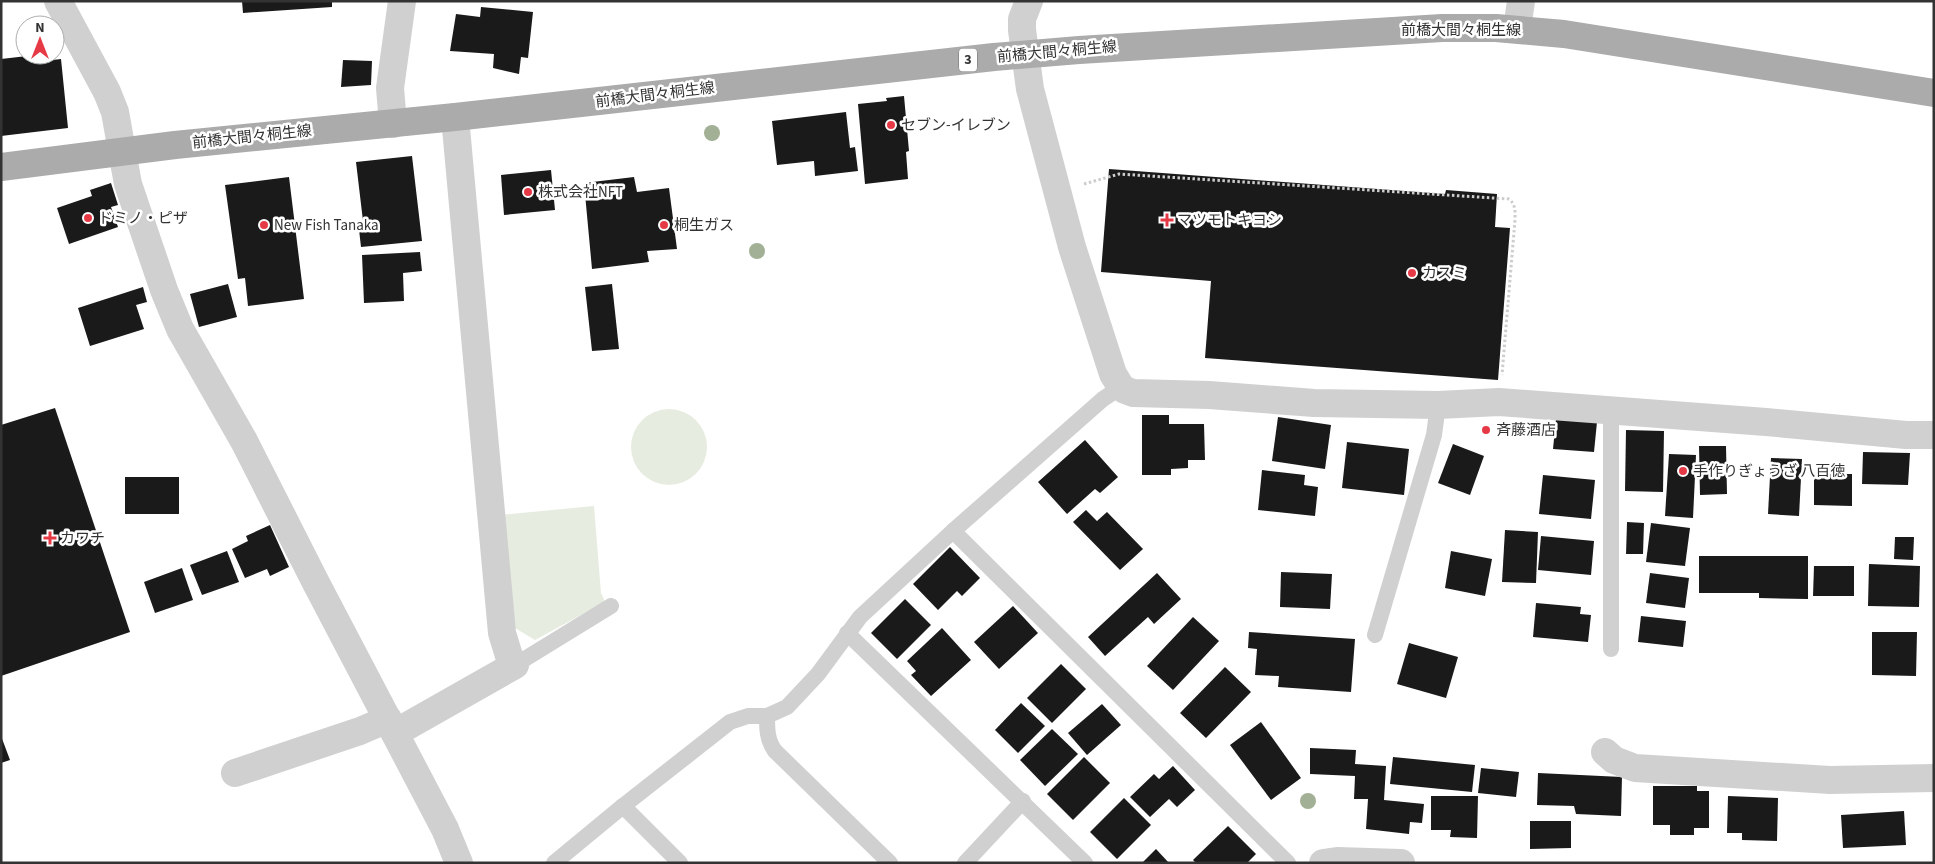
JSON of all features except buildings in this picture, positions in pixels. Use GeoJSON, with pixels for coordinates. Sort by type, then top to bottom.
{"type":"FeatureCollection","features":[{"type":"Feature","properties":{"kind":"main road","name":"前橋大間々桐生線"},"geometry":{"type":"LineString","coordinates":[[1,167],[122,151],[393,124],[1025,54],[1412,29],[1468,28],[1517,30],[1596,39],[1934,93]]}},
{"type":"Feature","properties":{"kind":"street"},"geometry":{"type":"LineString","coordinates":[[58,1],[107,92],[115,112],[128,184],[166,296],[180,329],[244,441],[445,828],[459,863]]}},
{"type":"Feature","properties":{"kind":"street"},"geometry":{"type":"LineString","coordinates":[[393,124],[390,88],[402,1]]}},
{"type":"Feature","properties":{"kind":"street"},"geometry":{"type":"LineString","coordinates":[[1029,1],[1022,19],[1022,30],[1030,88],[1072,247],[1113,374],[1125,390],[1133,393],[1209,395],[1314,403],[1438,405],[1499,402],[1934,436]]}},
{"type":"Feature","properties":{"kind":"street"},"geometry":{"type":"LineString","coordinates":[[1517,30],[1521,1]]}},
{"type":"Feature","properties":{"kind":"street"},"geometry":{"type":"LineString","coordinates":[[236,773],[360,731],[391,726],[515,665],[508,656],[502,633],[455,117]]}},
{"type":"Feature","properties":{"kind":"street"},"geometry":{"type":"LineString","coordinates":[[1606,752],[1614,760],[1635,768],[1830,780],[1934,778]]}},
{"type":"Feature","properties":{"kind":"street"},"geometry":{"type":"LineString","coordinates":[[1323,863],[1337,861],[1401,863]]}},
{"type":"Feature","properties":{"kind":"lane"},"geometry":{"type":"LineString","coordinates":[[554,863],[730,722],[748,716],[767,716],[787,707],[818,674],[860,617],[954,530],[1103,398],[1121,386]]}},
{"type":"Feature","properties":{"kind":"lane"},"geometry":{"type":"LineString","coordinates":[[1375,635],[1434,434],[1438,405]]}},
{"type":"Feature","properties":{"kind":"lane"},"geometry":{"type":"LineString","coordinates":[[1611,410],[1611,649]]}},
{"type":"Feature","properties":{"kind":"lane"},"geometry":{"type":"LineString","coordinates":[[954,530],[1288,863]]}},
{"type":"Feature","properties":{"kind":"lane"},"geometry":{"type":"LineString","coordinates":[[515,665],[611,606]]}},
{"type":"Feature","properties":{"kind":"lane"},"geometry":{"type":"LineString","coordinates":[[847,633],[1085,863]]}},
{"type":"Feature","properties":{"kind":"lane"},"geometry":{"type":"LineString","coordinates":[[767,716],[767,734],[770,744],[775,751],[890,863]]}},
{"type":"Feature","properties":{"kind":"lane"},"geometry":{"type":"LineString","coordinates":[[965,863],[1023,801]]}},
{"type":"Feature","properties":{"kind":"lane"},"geometry":{"type":"LineString","coordinates":[[623,806],[680,863]]}},
{"type":"Feature","properties":{"kind":"path"},"geometry":{"type":"LineString","coordinates":[[1082,185],[1120,174],[1509,199],[1516,208],[1516,220],[1501,378]]}},
{"type":"Feature","properties":{"kind":"shaded area"},"geometry":{"type":"Polygon","coordinates":[[[669,409],[684,412],[696,420],[704,432],[707,447],[704,462],[696,474],[684,482],[669,485],[654,482],[642,474],[634,462],[631,447],[634,432],[642,420],[654,412],[669,409]]]}},
{"type":"Feature","properties":{"kind":"shaded area"},"geometry":{"type":"Polygon","coordinates":[[[594,506],[601,593],[605,602],[535,640],[510,625],[500,515],[594,506]]]}},
{"type":"Feature","properties":{"kind":"place","name":"セブン-イレブン"},"geometry":{"type":"Point","coordinates":[891,125]}},
{"type":"Feature","properties":{"kind":"place","name":"株式会社NFT"},"geometry":{"type":"Point","coordinates":[528,192]}},
{"type":"Feature","properties":{"kind":"place","name":"ドミノ・ピザ"},"geometry":{"type":"Point","coordinates":[88,218]}},
{"type":"Feature","properties":{"kind":"place","name":"マツモトキヨシ"},"geometry":{"type":"Point","coordinates":[1167,220]}},
{"type":"Feature","properties":{"kind":"place","name":"New Fish Tanaka"},"geometry":{"type":"Point","coordinates":[264,225]}},
{"type":"Feature","properties":{"kind":"place","name":"桐生ガス"},"geometry":{"type":"Point","coordinates":[664,225]}},
{"type":"Feature","properties":{"kind":"place","name":"カスミ"},"geometry":{"type":"Point","coordinates":[1412,273]}},
{"type":"Feature","properties":{"kind":"place","name":"斉藤酒店"},"geometry":{"type":"Point","coordinates":[1486,430]}},
{"type":"Feature","properties":{"kind":"place","name":"手作りぎょうざ 八百徳"},"geometry":{"type":"Point","coordinates":[1683,471]}},
{"type":"Feature","properties":{"kind":"place","name":"カワチ"},"geometry":{"type":"Point","coordinates":[50,538]}}]}
